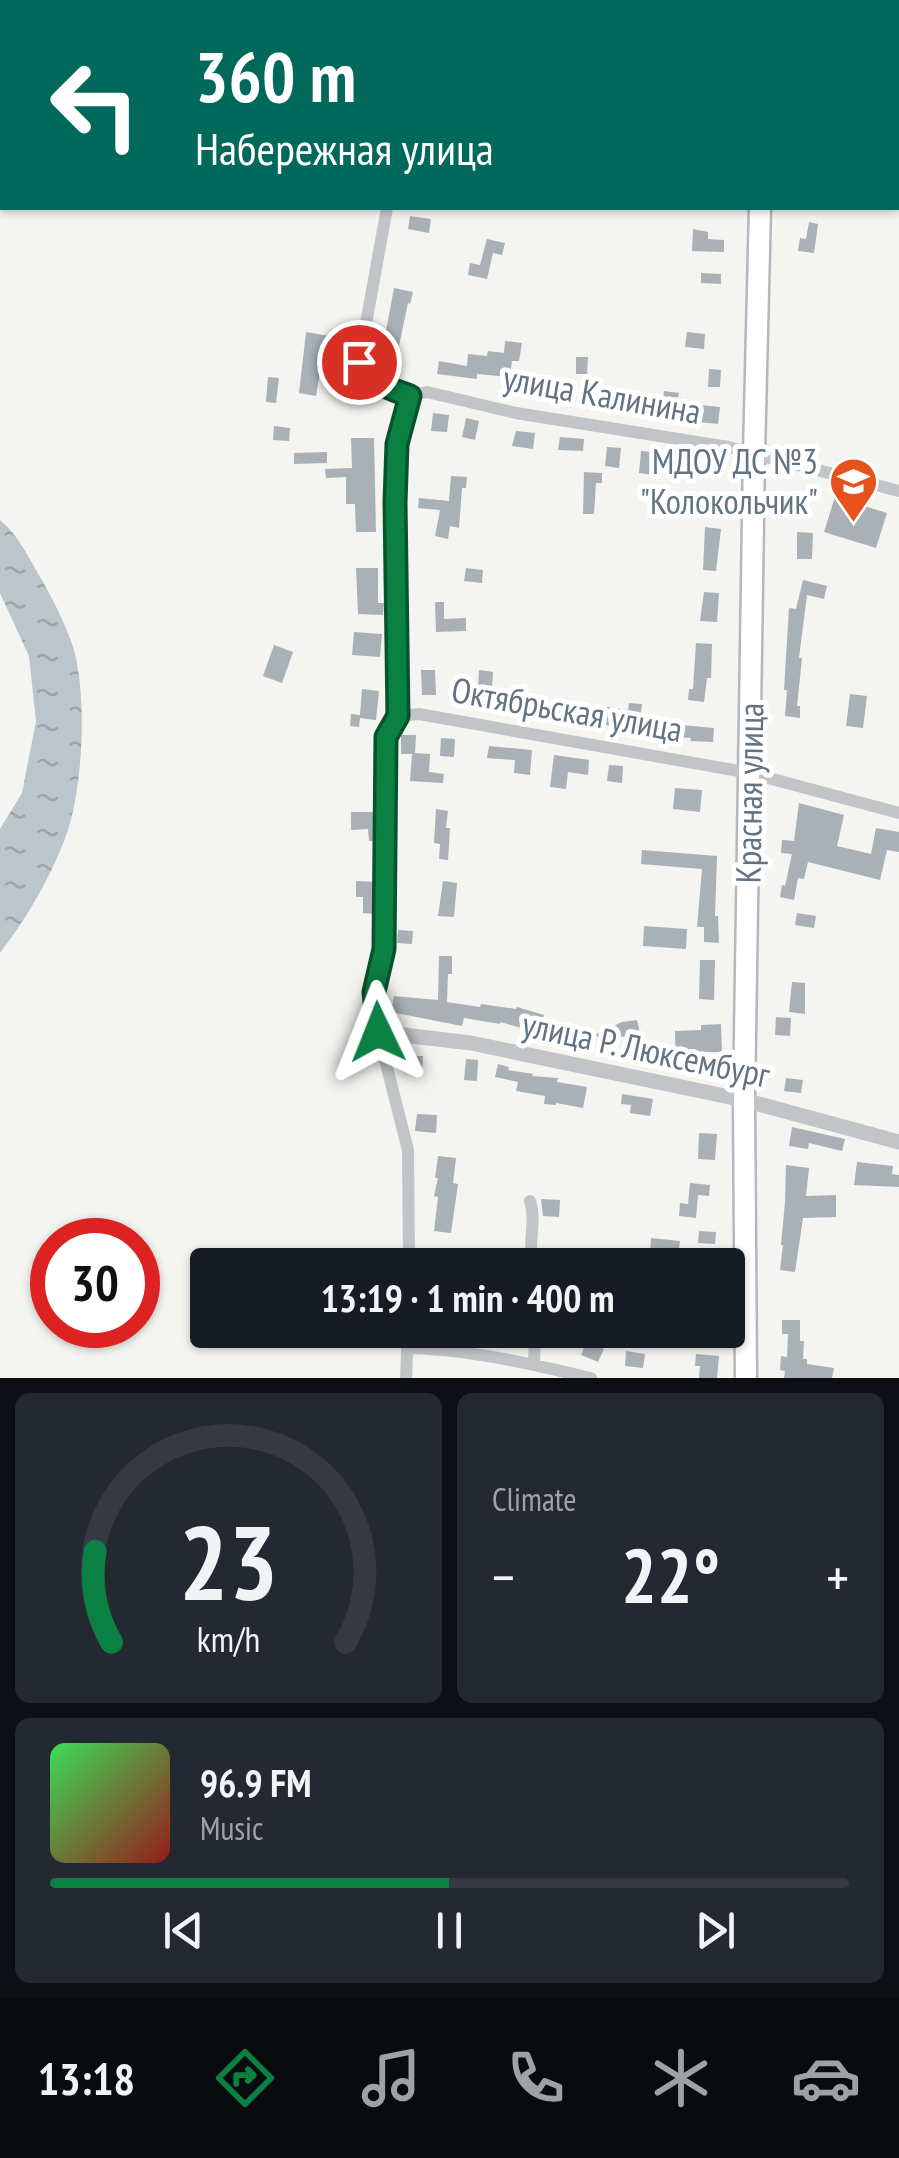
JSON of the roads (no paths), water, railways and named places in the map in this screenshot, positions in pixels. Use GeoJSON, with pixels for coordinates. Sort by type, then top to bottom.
{"type":"FeatureCollection","features":[{"type":"Feature","properties":{"kind":"main road","name":"Красная улица"},"geometry":{"type":"LineString","coordinates":[[746,1378],[744,1100],[760,210]]}},
{"type":"Feature","properties":{"kind":"street"},"geometry":{"type":"LineString","coordinates":[[387,210],[359,362],[366,375],[410,396],[397,444],[398,716],[386,737],[384,949],[374,992],[378,1032],[408,1150],[409,1248]]}},
{"type":"Feature","properties":{"kind":"street","name":"улица Калинина"},"geometry":{"type":"LineString","coordinates":[[410,396],[427,392],[516,413],[728,446],[899,491]]}},
{"type":"Feature","properties":{"kind":"street","name":"Октябрьская улица"},"geometry":{"type":"LineString","coordinates":[[398,716],[419,714],[750,773],[899,813]]}},
{"type":"Feature","properties":{"kind":"street","name":"улица Р. Люксембург"},"geometry":{"type":"LineString","coordinates":[[378,1032],[471,1044],[744,1100],[899,1142]]}},
{"type":"Feature","properties":{"kind":"street"},"geometry":{"type":"LineString","coordinates":[[530,1201],[531,1248]]}},
{"type":"Feature","properties":{"kind":"street"},"geometry":{"type":"LineString","coordinates":[[406,1378],[407,1348]]}},
{"type":"Feature","properties":{"kind":"street"},"geometry":{"type":"LineString","coordinates":[[437,1348],[534,1364],[547,1373],[591,1378]]}},
{"type":"Feature","properties":{"kind":"street"},"geometry":{"type":"LineString","coordinates":[[534,1348],[534,1364]]}},
{"type":"Feature","properties":{"kind":"water"},"geometry":{"type":"Polygon","coordinates":[[[0,520],[24,549],[72,644],[80,687],[82,739],[77,791],[67,833],[38,896],[0,953],[0,829],[22,793],[36,721],[29,656],[0,593],[0,520]]]}},
{"type":"Feature","properties":{"kind":"place","name":"МДОУ ДС №3 \"Колокольчик\""},"geometry":{"type":"Point","coordinates":[853,524]}}]}
